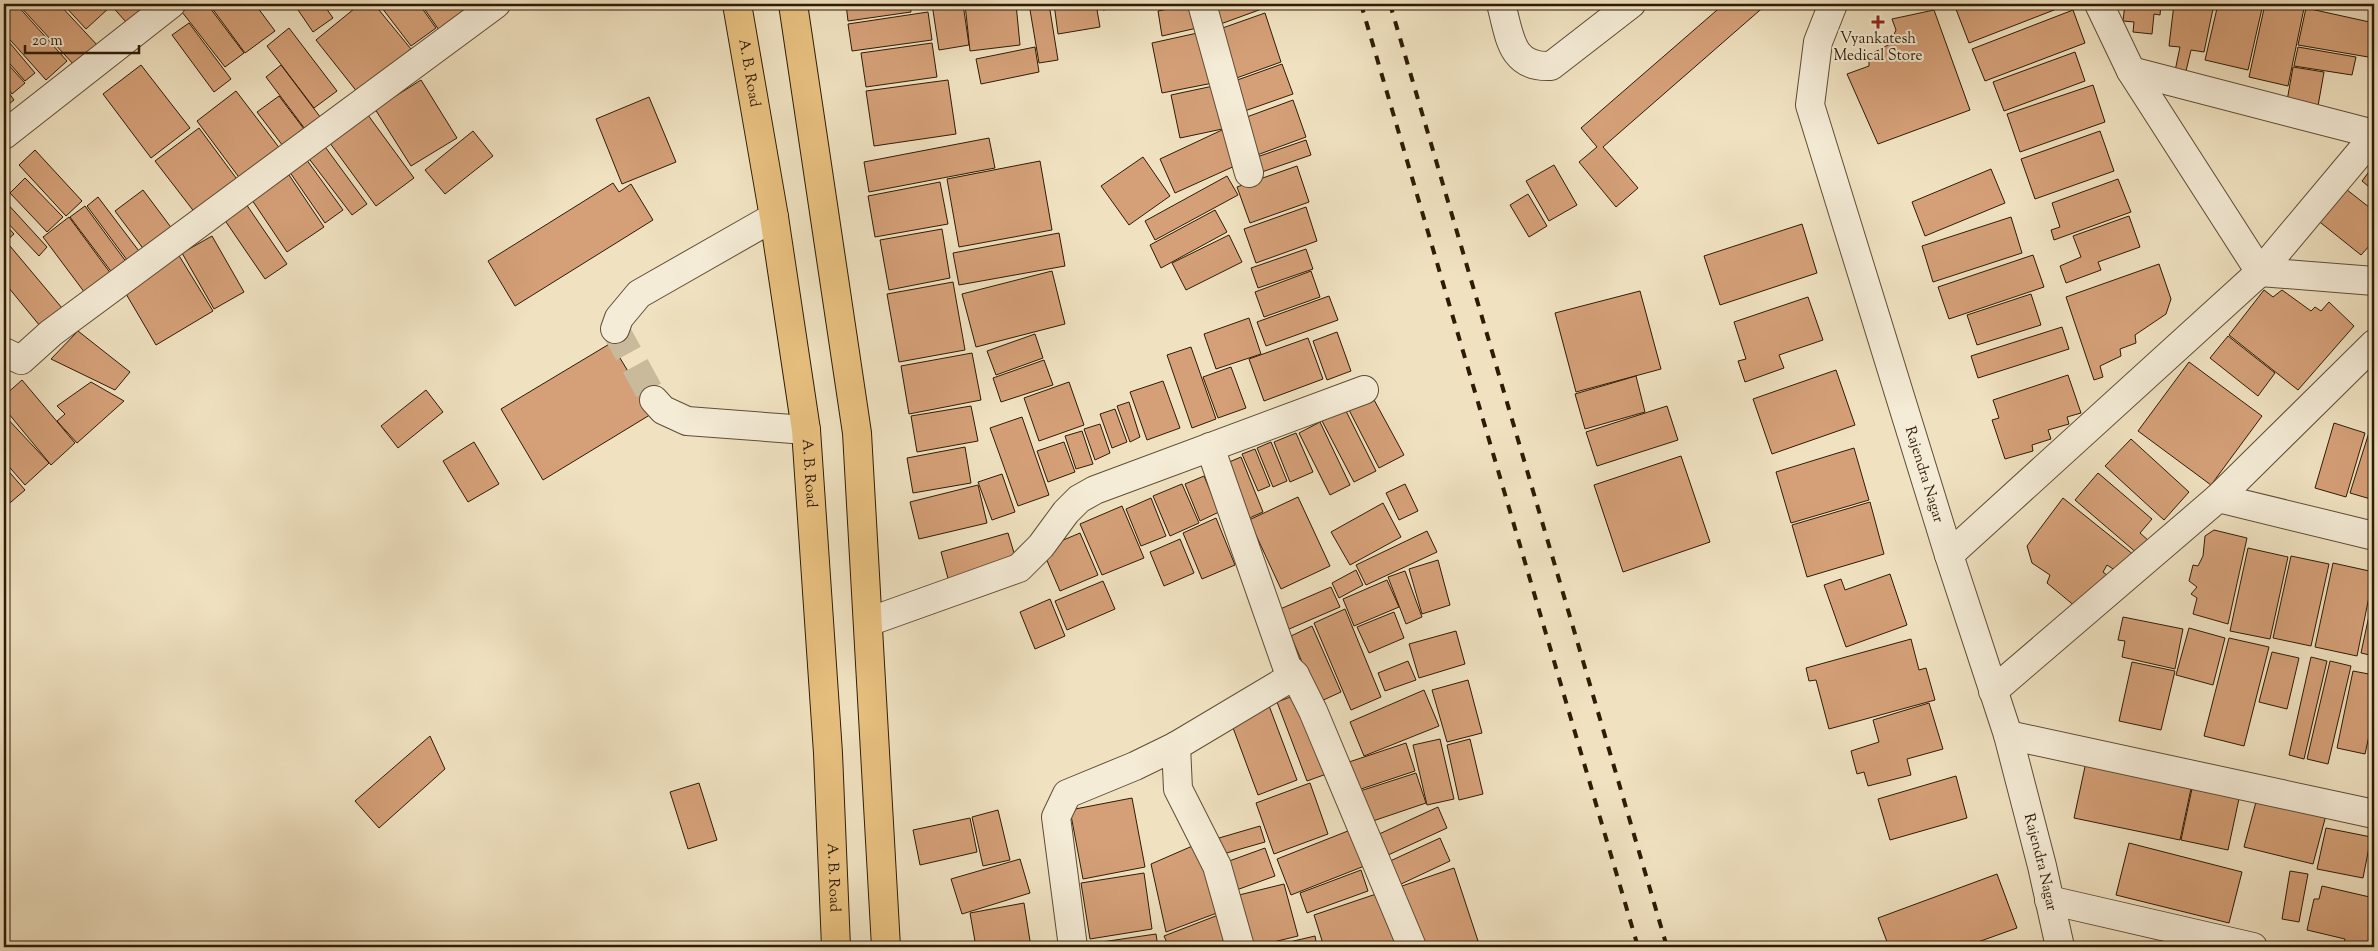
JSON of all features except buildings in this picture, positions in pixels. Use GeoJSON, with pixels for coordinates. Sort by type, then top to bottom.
{"type":"FeatureCollection","features":[{"type":"Feature","properties":{"kind":"main road","name":"A. B. Road"},"geometry":{"type":"LineString","coordinates":[[737,4],[774,217],[806,430],[828,753],[836,947]]}},
{"type":"Feature","properties":{"kind":"main road"},"geometry":{"type":"LineString","coordinates":[[793,4],[857,433],[886,947]]}},
{"type":"Feature","properties":{"kind":"street"},"geometry":{"type":"LineString","coordinates":[[4,135],[171,4]]}},
{"type":"Feature","properties":{"kind":"street"},"geometry":{"type":"LineString","coordinates":[[9,362],[51,333],[496,4]]}},
{"type":"Feature","properties":{"kind":"street"},"geometry":{"type":"LineString","coordinates":[[1202,4],[1249,173]]}},
{"type":"Feature","properties":{"kind":"street"},"geometry":{"type":"LineString","coordinates":[[1501,4],[1513,46],[1522,60],[1537,67],[1551,66],[1631,4]]}},
{"type":"Feature","properties":{"kind":"street","name":"Rajendra Nagar"},"geometry":{"type":"LineString","coordinates":[[1833,4],[1818,42],[1810,105],[1949,555],[2008,735],[2060,947]]}},
{"type":"Feature","properties":{"kind":"street"},"geometry":{"type":"LineString","coordinates":[[2099,4],[2131,71],[2260,272]]}},
{"type":"Feature","properties":{"kind":"street"},"geometry":{"type":"LineString","coordinates":[[1949,555],[2260,272],[2374,135],[2131,71]]}},
{"type":"Feature","properties":{"kind":"street"},"geometry":{"type":"LineString","coordinates":[[615,330],[619,318],[639,294],[774,217]]}},
{"type":"Feature","properties":{"kind":"street"},"geometry":{"type":"LineString","coordinates":[[2260,272],[2374,282]]}},
{"type":"Feature","properties":{"kind":"street"},"geometry":{"type":"LineString","coordinates":[[1993,691],[2218,498],[2374,344]]}},
{"type":"Feature","properties":{"kind":"street"},"geometry":{"type":"LineString","coordinates":[[868,622],[1019,568],[1041,546],[1066,512],[1079,499],[1095,490],[1364,390]]}},
{"type":"Feature","properties":{"kind":"street"},"geometry":{"type":"LineString","coordinates":[[654,400],[663,410],[687,421],[806,430]]}},
{"type":"Feature","properties":{"kind":"street"},"geometry":{"type":"LineString","coordinates":[[1210,446],[1287,667],[1295,675],[1313,711],[1412,947]]}},
{"type":"Feature","properties":{"kind":"street"},"geometry":{"type":"LineString","coordinates":[[2218,498],[2374,536]]}},
{"type":"Feature","properties":{"kind":"street"},"geometry":{"type":"LineString","coordinates":[[1073,947],[1056,817],[1067,794],[1135,766],[1176,746],[1295,675]]}},
{"type":"Feature","properties":{"kind":"street"},"geometry":{"type":"LineString","coordinates":[[2008,735],[2374,814]]}},
{"type":"Feature","properties":{"kind":"street"},"geometry":{"type":"LineString","coordinates":[[1176,746],[1178,789],[1193,822],[1214,858],[1240,947]]}},
{"type":"Feature","properties":{"kind":"street"},"geometry":{"type":"LineString","coordinates":[[2050,900],[2253,947]]}},
{"type":"Feature","properties":{"kind":"tunnel"},"geometry":{"type":"LineString","coordinates":[[615,329],[654,400]]}},
{"type":"Feature","properties":{"kind":"railway"},"geometry":{"type":"LineString","coordinates":[[1361,4],[1638,947]]}},
{"type":"Feature","properties":{"kind":"railway"},"geometry":{"type":"LineString","coordinates":[[1390,4],[1667,947]]}},
{"type":"Feature","properties":{"kind":"place","name":"Vyankatesh Medical Store"},"geometry":{"type":"Point","coordinates":[1878,22]}}]}
